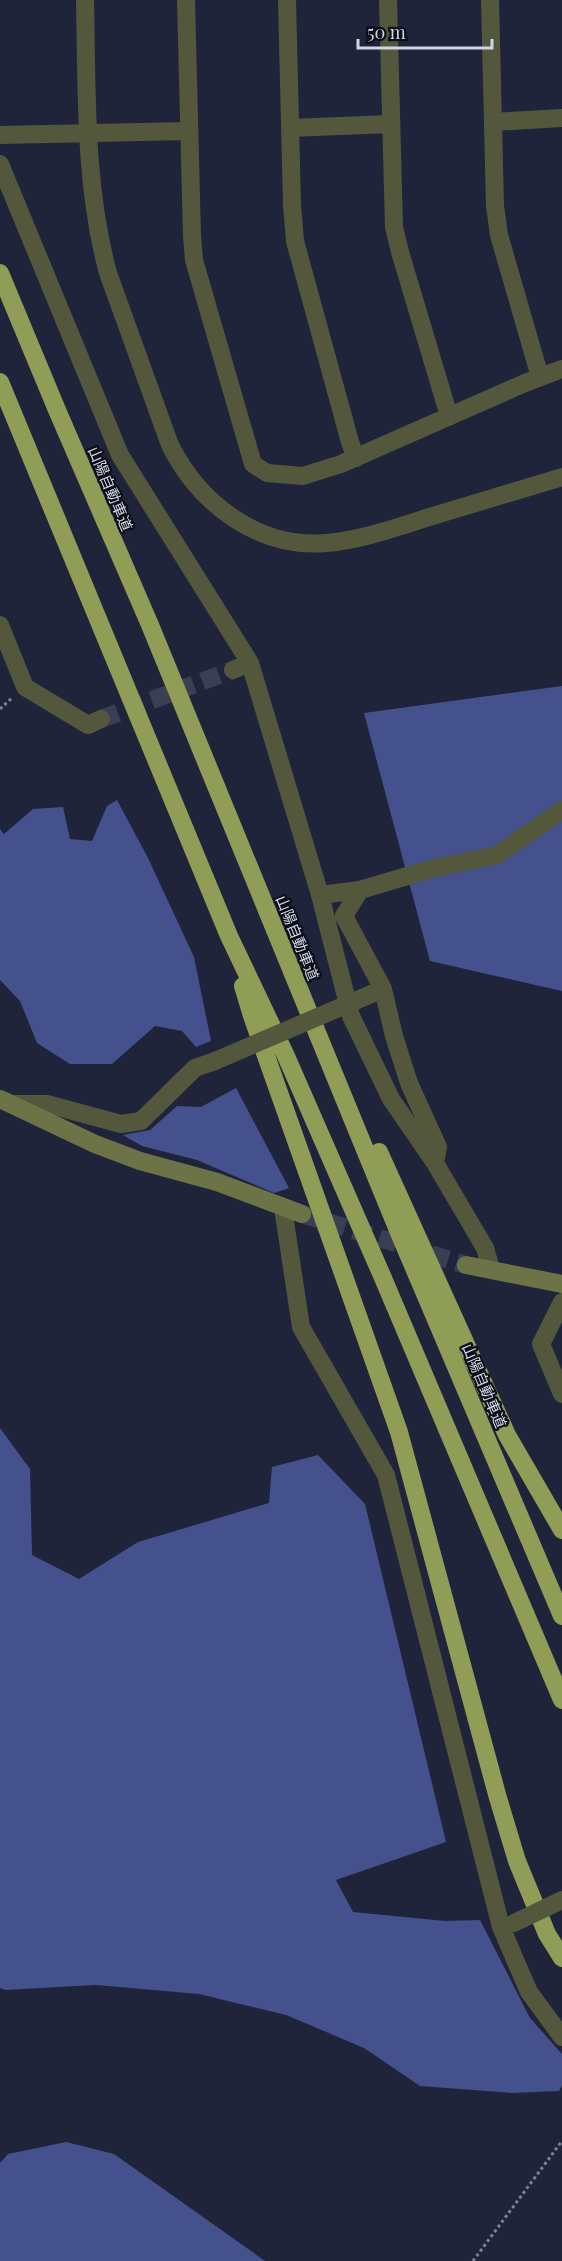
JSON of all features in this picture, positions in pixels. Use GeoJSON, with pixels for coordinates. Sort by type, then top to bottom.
{"type":"FeatureCollection","features":[{"type":"Feature","properties":{"kind":"highway","name":"山陽自動車道"},"geometry":{"type":"LineString","coordinates":[[0,273],[150,625],[404,1246],[562,1616]]}},
{"type":"Feature","properties":{"kind":"highway"},"geometry":{"type":"LineString","coordinates":[[0,382],[229,936],[286,1056],[378,1267],[562,1700]]}},
{"type":"Feature","properties":{"kind":"highway"},"geometry":{"type":"LineString","coordinates":[[150,625],[380,1154],[507,1435],[562,1530]]}},
{"type":"Feature","properties":{"kind":"highway"},"geometry":{"type":"LineString","coordinates":[[229,936],[252,1016],[399,1432],[517,1861],[547,1934],[562,1958]]}},
{"type":"Feature","properties":{"kind":"street"},"geometry":{"type":"LineString","coordinates":[[85,0],[91,186],[102,250],[108,273],[170,445],[190,480],[212,503],[228,516],[252,529],[284,540],[324,544],[363,537],[562,477]]}},
{"type":"Feature","properties":{"kind":"street"},"geometry":{"type":"LineString","coordinates":[[186,0],[194,260],[253,464],[267,473],[303,476],[357,458],[449,416],[562,369]]}},
{"type":"Feature","properties":{"kind":"street"},"geometry":{"type":"LineString","coordinates":[[287,0],[295,241],[350,442],[357,458]]}},
{"type":"Feature","properties":{"kind":"street"},"geometry":{"type":"LineString","coordinates":[[388,0],[394,227],[449,416]]}},
{"type":"Feature","properties":{"kind":"street"},"geometry":{"type":"LineString","coordinates":[[490,0],[495,206],[499,235],[540,377]]}},
{"type":"Feature","properties":{"kind":"street"},"geometry":{"type":"LineString","coordinates":[[493,122],[562,118]]}},
{"type":"Feature","properties":{"kind":"street"},"geometry":{"type":"LineString","coordinates":[[290,128],[391,124]]}},
{"type":"Feature","properties":{"kind":"street"},"geometry":{"type":"LineString","coordinates":[[0,135],[189,131]]}},
{"type":"Feature","properties":{"kind":"street"},"geometry":{"type":"LineString","coordinates":[[0,164],[120,455],[250,663],[320,895],[351,1016],[391,1099],[435,1163],[485,1248],[491,1269]]}},
{"type":"Feature","properties":{"kind":"street"},"geometry":{"type":"LineString","coordinates":[[0,625],[25,687],[87,725],[102,718]]}},
{"type":"Feature","properties":{"kind":"street"},"geometry":{"type":"LineString","coordinates":[[233,670],[250,663]]}},
{"type":"Feature","properties":{"kind":"street"},"geometry":{"type":"LineString","coordinates":[[320,895],[360,890],[431,869],[497,855],[562,810]]}},
{"type":"Feature","properties":{"kind":"street"},"geometry":{"type":"LineString","coordinates":[[360,890],[344,916],[379,990],[409,1083],[438,1147],[435,1163]]}},
{"type":"Feature","properties":{"kind":"street"},"geometry":{"type":"LineString","coordinates":[[7,1102],[47,1104],[121,1124],[141,1121],[195,1068],[379,990]]}},
{"type":"Feature","properties":{"kind":"street"},"geometry":{"type":"LineString","coordinates":[[7,1102],[95,1144],[140,1161],[217,1182],[302,1214]]}},
{"type":"Feature","properties":{"kind":"street"},"geometry":{"type":"LineString","coordinates":[[283,1208],[301,1327],[386,1475],[507,1925],[529,1992],[562,2037]]}},
{"type":"Feature","properties":{"kind":"street"},"geometry":{"type":"LineString","coordinates":[[466,1265],[562,1284]]}},
{"type":"Feature","properties":{"kind":"street"},"geometry":{"type":"LineString","coordinates":[[562,1302],[541,1344],[562,1394]]}},
{"type":"Feature","properties":{"kind":"street"},"geometry":{"type":"LineString","coordinates":[[507,1925],[562,1900]]}},
{"type":"Feature","properties":{"kind":"path"},"geometry":{"type":"LineString","coordinates":[[474,2261],[562,2141]]}},
{"type":"Feature","properties":{"kind":"shaded area"},"geometry":{"type":"Polygon","coordinates":[[[562,686],[562,991],[430,961],[364,713],[562,686]]]}},
{"type":"Feature","properties":{"kind":"shaded area"},"geometry":{"type":"Polygon","coordinates":[[[117,800],[148,858],[194,957],[211,1041],[196,1047],[182,1031],[155,1026],[112,1064],[70,1064],[37,1043],[20,1001],[0,980],[0,829],[4,834],[33,809],[63,807],[70,839],[92,841],[107,806],[117,800]]]}},
{"type":"Feature","properties":{"kind":"shaded area"},"geometry":{"type":"Polygon","coordinates":[[[236,1088],[289,1188],[274,1193],[197,1160],[142,1146],[123,1135],[150,1130],[177,1106],[201,1107],[236,1088]]]}},
{"type":"Feature","properties":{"kind":"shaded area"},"geometry":{"type":"Polygon","coordinates":[[[0,1428],[30,1469],[32,1555],[79,1579],[138,1542],[269,1503],[272,1467],[318,1455],[365,1504],[446,1842],[336,1880],[353,1912],[445,1921],[480,1920],[530,2018],[562,2054],[562,2085],[559,2091],[512,2093],[420,2086],[364,2048],[286,2015],[199,1994],[96,1985],[5,1990],[0,1988],[0,1428]]]}},
{"type":"Feature","properties":{"kind":"shaded area"},"geometry":{"type":"Polygon","coordinates":[[[66,2142],[114,2154],[265,2261],[0,2261],[0,2163],[8,2154],[66,2142]]]}},
{"type":"Feature","properties":{"kind":"tunnel"},"geometry":{"type":"LineString","coordinates":[[101,719],[233,670]]}},
{"type":"Feature","properties":{"kind":"tunnel"},"geometry":{"type":"LineString","coordinates":[[302,1214],[466,1265]]}}]}
